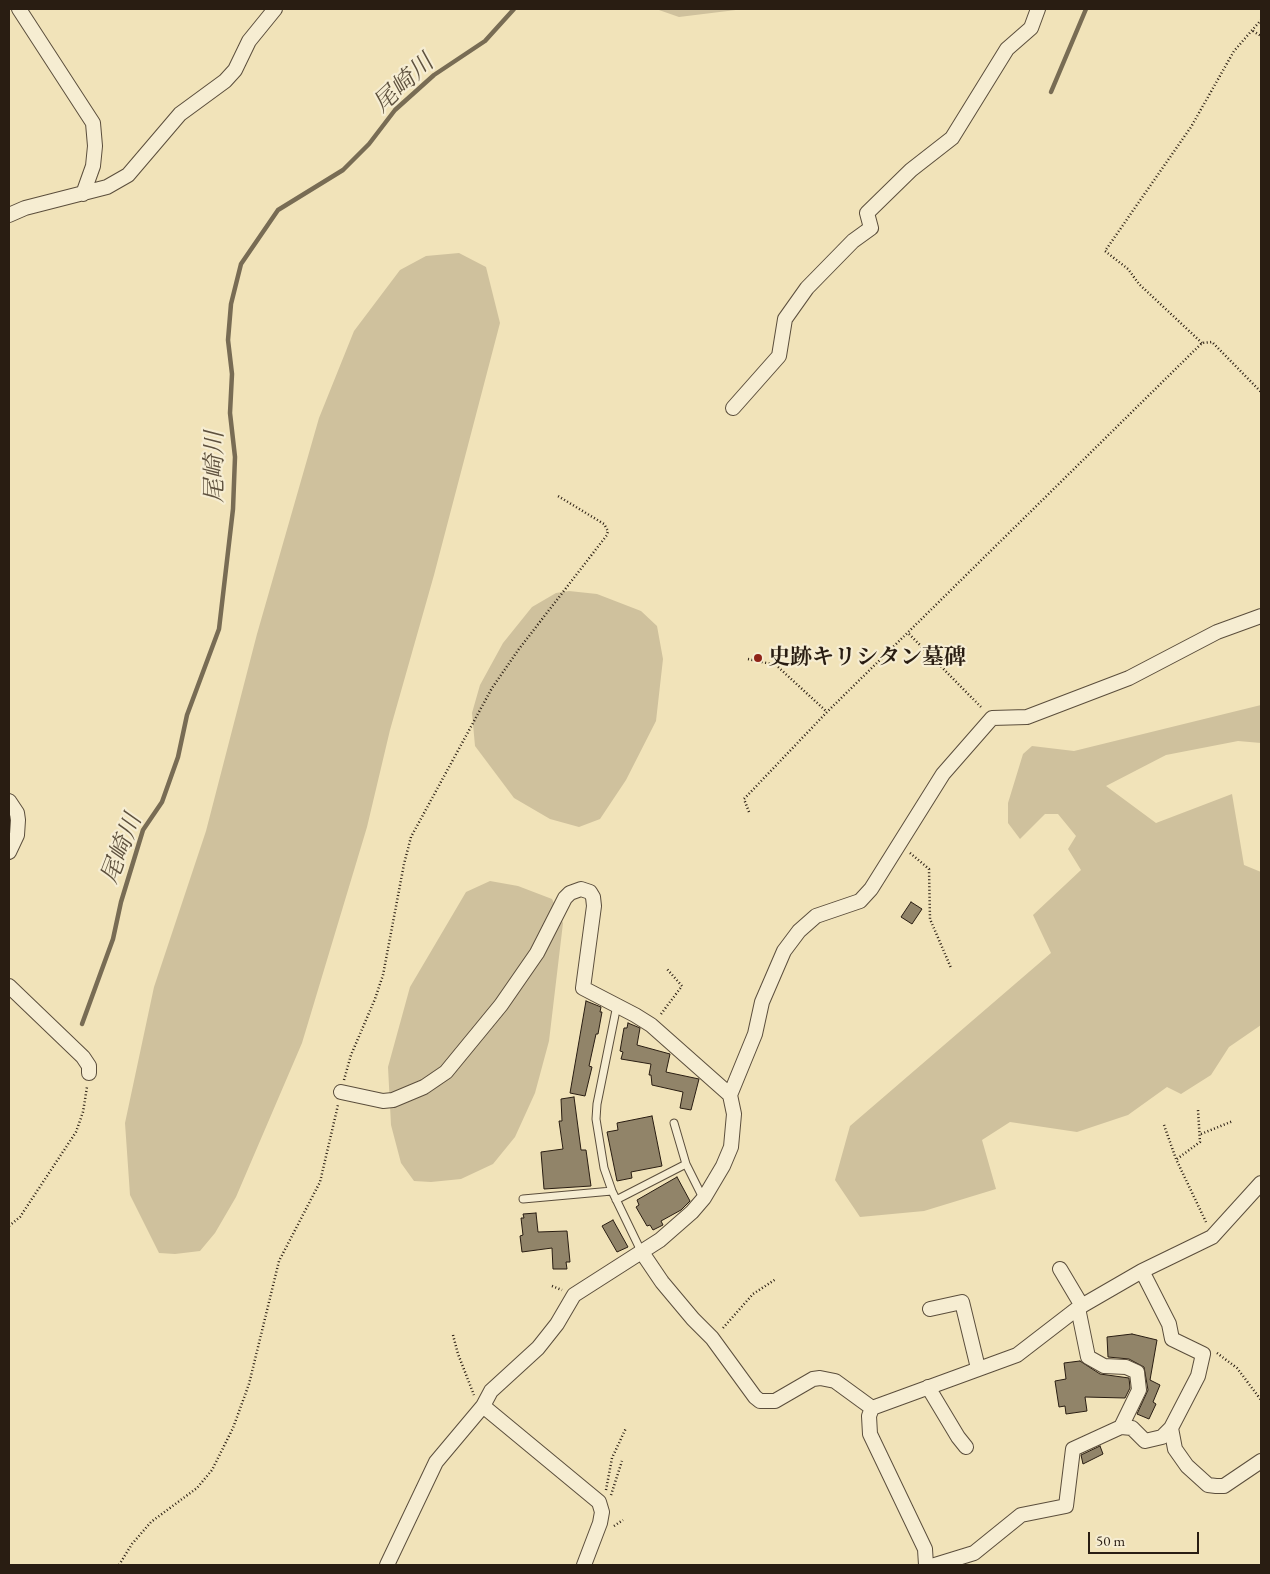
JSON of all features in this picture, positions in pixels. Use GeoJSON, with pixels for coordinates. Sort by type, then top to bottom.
{"type":"FeatureCollection","features":[{"type":"Feature","properties":{"kind":"street"},"geometry":{"type":"LineString","coordinates":[[9,18],[18,9],[93,123],[95,146],[93,166],[83,194]]}},
{"type":"Feature","properties":{"kind":"street"},"geometry":{"type":"LineString","coordinates":[[9,215],[25,208],[107,187],[128,175],[180,114],[225,81],[235,70],[249,41],[275,9]]}},
{"type":"Feature","properties":{"kind":"street"},"geometry":{"type":"LineString","coordinates":[[733,408],[779,356],[786,319],[807,288],[853,241],[871,228],[866,213],[911,170],[952,138],[1007,49],[1031,28],[1038,9]]}},
{"type":"Feature","properties":{"kind":"street"},"geometry":{"type":"LineString","coordinates":[[387,1565],[436,1462],[483,1406],[491,1392],[538,1348],[557,1324],[574,1295],[660,1240],[692,1212],[704,1198],[723,1166],[731,1147],[734,1114],[730,1095],[755,1034],[762,1002],[784,951],[798,931],[816,916],[860,901],[871,889],[900,846],[943,774],[992,718],[1027,717],[1128,678],[1217,632],[1261,616]]}},
{"type":"Feature","properties":{"kind":"street"},"geometry":{"type":"LineString","coordinates":[[9,802],[17,813],[18,820],[16,835],[9,852]]}},
{"type":"Feature","properties":{"kind":"street"},"geometry":{"type":"LineString","coordinates":[[341,1092],[383,1101],[393,1100],[424,1087],[446,1072],[501,1005],[537,953],[565,898],[576,890],[586,890],[593,897],[583,988],[617,1004],[651,1025],[730,1095]]}},
{"type":"Feature","properties":{"kind":"street"},"geometry":{"type":"LineString","coordinates":[[9,986],[84,1057],[89,1066],[90,1073]]}},
{"type":"Feature","properties":{"kind":"street"},"geometry":{"type":"LineString","coordinates":[[926,1565],[925,1549],[870,1434],[869,1416],[872,1408],[1018,1355],[1080,1307],[1142,1271],[1212,1237],[1261,1183]]}},
{"type":"Feature","properties":{"kind":"street"},"geometry":{"type":"LineString","coordinates":[[641,1251],[662,1282],[693,1319],[712,1338],[755,1397],[760,1400],[775,1401],[812,1379],[820,1378],[835,1381],[872,1408]]}},
{"type":"Feature","properties":{"kind":"street"},"geometry":{"type":"LineString","coordinates":[[1060,1269],[1080,1307],[1088,1357],[1104,1366],[1126,1367],[1137,1372],[1139,1390],[1121,1427]]}},
{"type":"Feature","properties":{"kind":"street"},"geometry":{"type":"LineString","coordinates":[[935,1565],[974,1553],[1021,1515],[1066,1506],[1073,1449],[1121,1427],[1132,1428],[1145,1441],[1162,1437],[1171,1428],[1198,1376],[1203,1354],[1172,1339],[1170,1324],[1142,1271]]}},
{"type":"Feature","properties":{"kind":"street"},"geometry":{"type":"LineString","coordinates":[[930,1309],[962,1302],[978,1368]]}},
{"type":"Feature","properties":{"kind":"street"},"geometry":{"type":"LineString","coordinates":[[928,1388],[966,1447]]}},
{"type":"Feature","properties":{"kind":"street"},"geometry":{"type":"LineString","coordinates":[[483,1406],[600,1507],[600,1523],[584,1565]]}},
{"type":"Feature","properties":{"kind":"street"},"geometry":{"type":"LineString","coordinates":[[1171,1428],[1175,1449],[1187,1466],[1208,1485],[1224,1486],[1261,1461]]}},
{"type":"Feature","properties":{"kind":"lane"},"geometry":{"type":"LineString","coordinates":[[617,1004],[597,1104],[596,1119],[604,1168],[616,1200],[641,1251]]}},
{"type":"Feature","properties":{"kind":"lane"},"geometry":{"type":"LineString","coordinates":[[674,1123],[686,1164],[704,1198]]}},
{"type":"Feature","properties":{"kind":"lane"},"geometry":{"type":"LineString","coordinates":[[616,1200],[686,1164]]}},
{"type":"Feature","properties":{"kind":"lane"},"geometry":{"type":"LineString","coordinates":[[523,1199],[612,1191]]}},
{"type":"Feature","properties":{"kind":"path"},"geometry":{"type":"LineString","coordinates":[[1202,343],[1139,284],[1128,269],[1105,251],[1191,127],[1234,51],[1261,20]]}},
{"type":"Feature","properties":{"kind":"path"},"geometry":{"type":"LineString","coordinates":[[1253,31],[1261,36]]}},
{"type":"Feature","properties":{"kind":"path"},"geometry":{"type":"LineString","coordinates":[[749,812],[744,799],[827,712],[909,634],[1202,343],[1212,342],[1261,392]]}},
{"type":"Feature","properties":{"kind":"path"},"geometry":{"type":"LineString","coordinates":[[119,1565],[132,1544],[151,1522],[197,1488],[212,1470],[233,1428],[249,1384],[279,1261],[289,1238],[320,1182],[333,1137],[341,1092],[351,1055],[376,999],[383,975],[411,837],[492,688],[519,648],[607,535],[604,524],[558,496]]}},
{"type":"Feature","properties":{"kind":"path"},"geometry":{"type":"LineString","coordinates":[[909,634],[992,718]]}},
{"type":"Feature","properties":{"kind":"path"},"geometry":{"type":"LineString","coordinates":[[748,659],[776,665],[827,712]]}},
{"type":"Feature","properties":{"kind":"path"},"geometry":{"type":"LineString","coordinates":[[900,846],[929,869],[930,919],[951,968]]}},
{"type":"Feature","properties":{"kind":"path"},"geometry":{"type":"LineString","coordinates":[[651,1025],[682,986],[667,969]]}},
{"type":"Feature","properties":{"kind":"path"},"geometry":{"type":"LineString","coordinates":[[9,1226],[20,1217],[76,1132],[90,1073]]}},
{"type":"Feature","properties":{"kind":"path"},"geometry":{"type":"LineString","coordinates":[[1176,1159],[1198,1145],[1201,1134],[1198,1110]]}},
{"type":"Feature","properties":{"kind":"path"},"geometry":{"type":"LineString","coordinates":[[1201,1134],[1233,1122]]}},
{"type":"Feature","properties":{"kind":"path"},"geometry":{"type":"LineString","coordinates":[[1164,1125],[1176,1159],[1212,1237]]}},
{"type":"Feature","properties":{"kind":"path"},"geometry":{"type":"LineString","coordinates":[[712,1338],[753,1294],[776,1279]]}},
{"type":"Feature","properties":{"kind":"path"},"geometry":{"type":"LineString","coordinates":[[453,1336],[474,1396],[483,1406]]}},
{"type":"Feature","properties":{"kind":"path"},"geometry":{"type":"LineString","coordinates":[[1203,1354],[1209,1352],[1224,1357],[1237,1368],[1261,1400]]}},
{"type":"Feature","properties":{"kind":"path"},"geometry":{"type":"LineString","coordinates":[[600,1507],[606,1495],[612,1458],[626,1428]]}},
{"type":"Feature","properties":{"kind":"path"},"geometry":{"type":"LineString","coordinates":[[600,1507],[613,1490],[622,1461]]}},
{"type":"Feature","properties":{"kind":"shaded area"},"geometry":{"type":"Polygon","coordinates":[[[656,9],[744,9],[679,17],[656,9]]]}},
{"type":"Feature","properties":{"kind":"shaded area"},"geometry":{"type":"Polygon","coordinates":[[[459,253],[486,267],[500,323],[434,575],[390,730],[367,827],[302,1043],[236,1197],[215,1233],[200,1251],[175,1254],[159,1253],[130,1195],[125,1123],[154,987],[206,831],[257,634],[319,418],[354,331],[400,270],[426,256],[459,253]]]}},
{"type":"Feature","properties":{"kind":"shaded area"},"geometry":{"type":"Polygon","coordinates":[[[569,591],[597,594],[641,611],[657,626],[663,659],[656,721],[626,780],[600,819],[579,827],[550,819],[514,798],[475,746],[472,713],[480,685],[503,643],[532,607],[556,593],[569,591]]]}},
{"type":"Feature","properties":{"kind":"shaded area"},"geometry":{"type":"Polygon","coordinates":[[[1261,705],[1261,743],[1238,741],[1166,755],[1106,786],[1156,823],[1232,794],[1244,865],[1261,872],[1261,1025],[1229,1047],[1211,1075],[1181,1094],[1167,1087],[1128,1115],[1077,1132],[1010,1122],[982,1140],[996,1189],[924,1211],[860,1217],[835,1180],[850,1126],[1051,953],[1033,915],[1081,870],[1068,849],[1076,836],[1058,814],[1045,814],[1020,839],[1008,823],[1008,803],[1023,754],[1032,746],[1074,751],[1261,705]]]}},
{"type":"Feature","properties":{"kind":"shaded area"},"geometry":{"type":"Polygon","coordinates":[[[490,881],[518,886],[552,899],[563,923],[549,1041],[535,1093],[515,1137],[493,1164],[461,1179],[431,1182],[414,1181],[401,1163],[391,1125],[388,1067],[410,987],[466,892],[490,881]]]}},
{"type":"Feature","properties":{"kind":"building"},"geometry":{"type":"Polygon","coordinates":[[[911,902],[922,909],[912,924],[901,917],[911,902]]]}},
{"type":"Feature","properties":{"kind":"building"},"geometry":{"type":"Polygon","coordinates":[[[586,1001],[601,1007],[600,1012],[602,1012],[589,1066],[592,1067],[585,1096],[570,1093],[586,1001]]]}},
{"type":"Feature","properties":{"kind":"building"},"geometry":{"type":"Polygon","coordinates":[[[628,1023],[640,1028],[637,1045],[670,1054],[666,1072],[699,1079],[691,1110],[680,1108],[683,1092],[652,1085],[651,1075],[649,1075],[651,1064],[621,1059],[623,1052],[620,1051],[624,1028],[627,1028],[628,1023]]]}},
{"type":"Feature","properties":{"kind":"building"},"geometry":{"type":"Polygon","coordinates":[[[574,1097],[581,1150],[586,1150],[591,1186],[544,1189],[541,1152],[563,1149],[559,1121],[562,1121],[561,1099],[574,1097]]]}},
{"type":"Feature","properties":{"kind":"building"},"geometry":{"type":"Polygon","coordinates":[[[652,1116],[662,1166],[631,1172],[632,1178],[617,1181],[607,1132],[618,1130],[617,1123],[652,1116]]]}},
{"type":"Feature","properties":{"kind":"building"},"geometry":{"type":"Polygon","coordinates":[[[677,1177],[690,1201],[681,1210],[661,1221],[663,1225],[653,1230],[650,1225],[647,1226],[636,1207],[639,1205],[637,1200],[677,1177]]]}},
{"type":"Feature","properties":{"kind":"building"},"geometry":{"type":"Polygon","coordinates":[[[536,1213],[538,1232],[567,1231],[570,1262],[566,1262],[567,1269],[553,1269],[552,1248],[522,1252],[520,1236],[523,1235],[521,1218],[524,1218],[523,1214],[536,1213]]]}},
{"type":"Feature","properties":{"kind":"building"},"geometry":{"type":"Polygon","coordinates":[[[613,1220],[628,1247],[617,1252],[602,1226],[613,1220]]]}},
{"type":"Feature","properties":{"kind":"building"},"geometry":{"type":"Polygon","coordinates":[[[1132,1334],[1157,1340],[1150,1380],[1160,1385],[1153,1402],[1156,1404],[1149,1419],[1137,1414],[1148,1390],[1144,1367],[1129,1359],[1108,1357],[1107,1337],[1132,1334]]]}},
{"type":"Feature","properties":{"kind":"building"},"geometry":{"type":"Polygon","coordinates":[[[1080,1361],[1100,1374],[1129,1378],[1130,1388],[1125,1398],[1085,1397],[1087,1411],[1066,1414],[1065,1406],[1059,1407],[1055,1381],[1066,1379],[1064,1363],[1080,1361]]]}},
{"type":"Feature","properties":{"kind":"building"},"geometry":{"type":"Polygon","coordinates":[[[1100,1446],[1103,1454],[1083,1464],[1081,1455],[1100,1446]]]}},
{"type":"Feature","properties":{"kind":"waterway","name":"尾崎川"},"geometry":{"type":"LineString","coordinates":[[82,1024],[113,939],[121,902],[143,830],[162,802],[178,757],[187,715],[219,629],[233,509],[235,457],[230,413],[232,374],[228,340],[231,304],[241,264],[278,210],[343,170],[369,144],[395,110],[434,75],[485,41],[514,9]]}},
{"type":"Feature","properties":{"kind":"waterway"},"geometry":{"type":"LineString","coordinates":[[1051,92],[1086,9]]}},
{"type":"Feature","properties":{"kind":"place","name":"史跡キリシタン墓碑"},"geometry":{"type":"Point","coordinates":[758,658]}}]}
